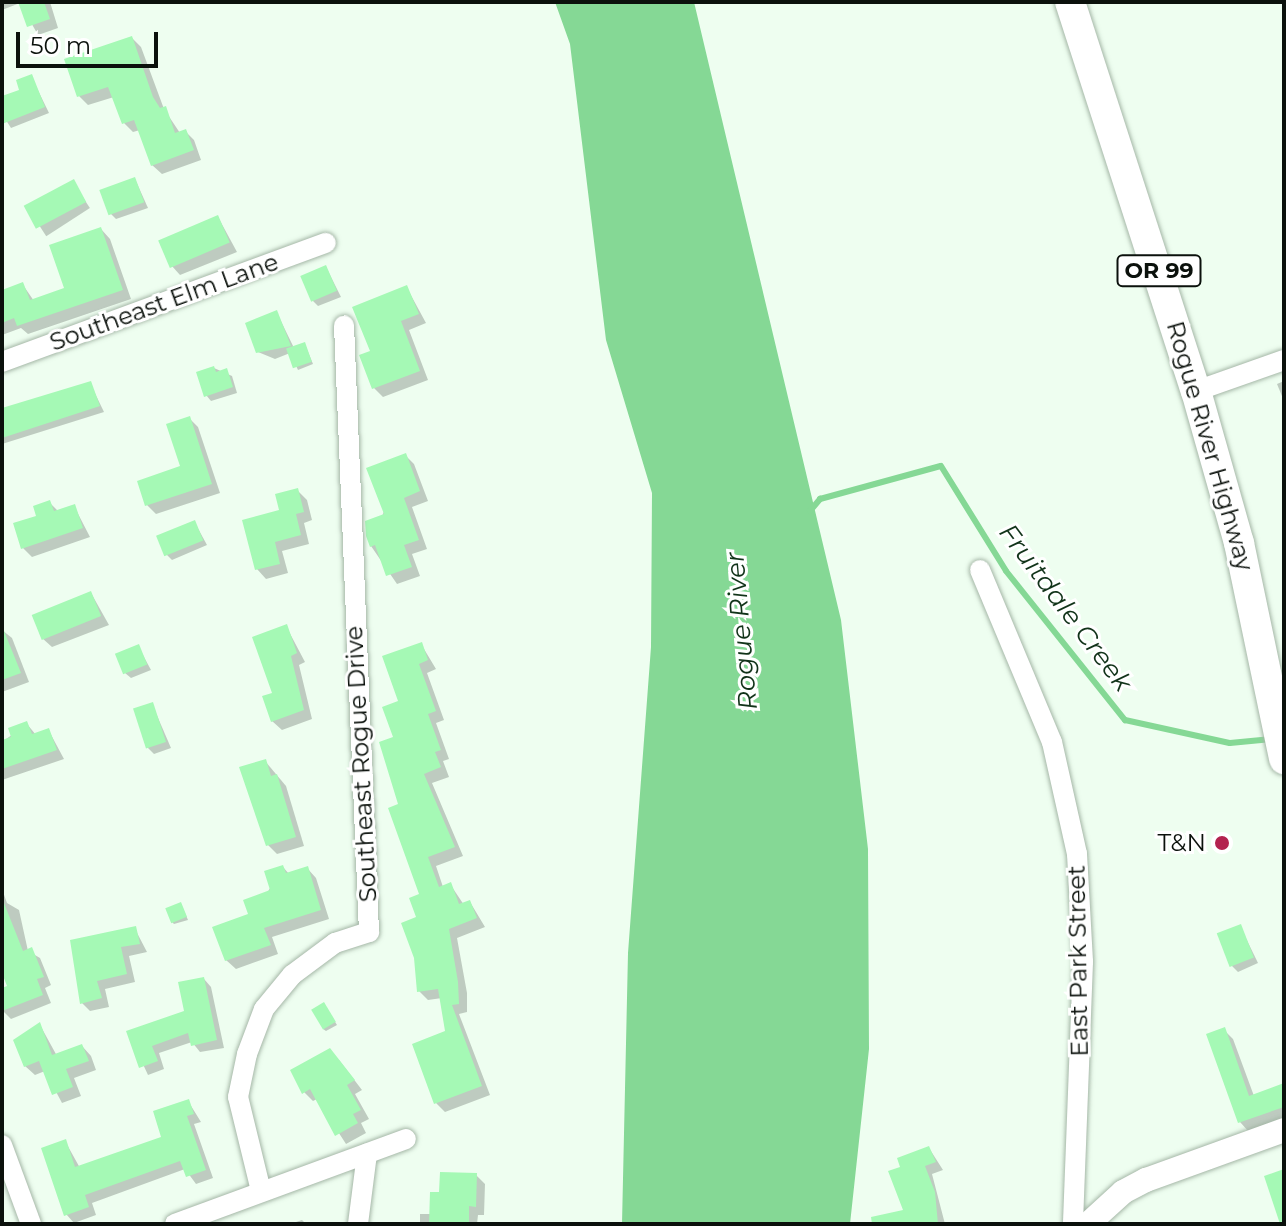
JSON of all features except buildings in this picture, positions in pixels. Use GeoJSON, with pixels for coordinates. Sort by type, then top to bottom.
{"type":"FeatureCollection","features":[{"type":"Feature","properties":{"kind":"main road","name":"Rogue River Highway"},"geometry":{"type":"LineString","coordinates":[[1070,2],[1196,391],[1239,543],[1284,759]]}},
{"type":"Feature","properties":{"kind":"street","name":"Southeast Elm Lane"},"geometry":{"type":"LineString","coordinates":[[2,362],[326,243]]}},
{"type":"Feature","properties":{"kind":"street","name":"Southeast Rogue Drive"},"geometry":{"type":"LineString","coordinates":[[261,1191],[238,1097],[247,1054],[264,1009],[292,975],[324,951],[369,932],[344,326]]}},
{"type":"Feature","properties":{"kind":"street"},"geometry":{"type":"LineString","coordinates":[[1196,391],[1284,360]]}},
{"type":"Feature","properties":{"kind":"street","name":"East Park Street"},"geometry":{"type":"LineString","coordinates":[[980,570],[1052,742],[1077,854],[1083,962],[1073,1224]]}},
{"type":"Feature","properties":{"kind":"street"},"geometry":{"type":"LineString","coordinates":[[1088,1224],[1123,1192],[1146,1180],[1284,1130]]}},
{"type":"Feature","properties":{"kind":"street"},"geometry":{"type":"LineString","coordinates":[[175,1224],[406,1139]]}},
{"type":"Feature","properties":{"kind":"street"},"geometry":{"type":"LineString","coordinates":[[2,1145],[31,1224]]}},
{"type":"Feature","properties":{"kind":"street"},"geometry":{"type":"LineString","coordinates":[[358,1224],[367,1154]]}},
{"type":"Feature","properties":{"kind":"water","name":"Rogue River"},"geometry":{"type":"Polygon","coordinates":[[[555,2],[694,2],[841,620],[868,849],[869,1049],[850,1224],[622,1224],[628,953],[651,647],[652,493],[606,340],[570,44],[555,2]]]}},
{"type":"Feature","properties":{"kind":"waterway","name":"Fruitdale Creek"},"geometry":{"type":"LineString","coordinates":[[810,511],[820,499],[941,466],[1006,571],[1125,720],[1230,743],[1272,739]]}},
{"type":"Feature","properties":{"kind":"place","name":"T&N"},"geometry":{"type":"Point","coordinates":[1222,843]}}]}
